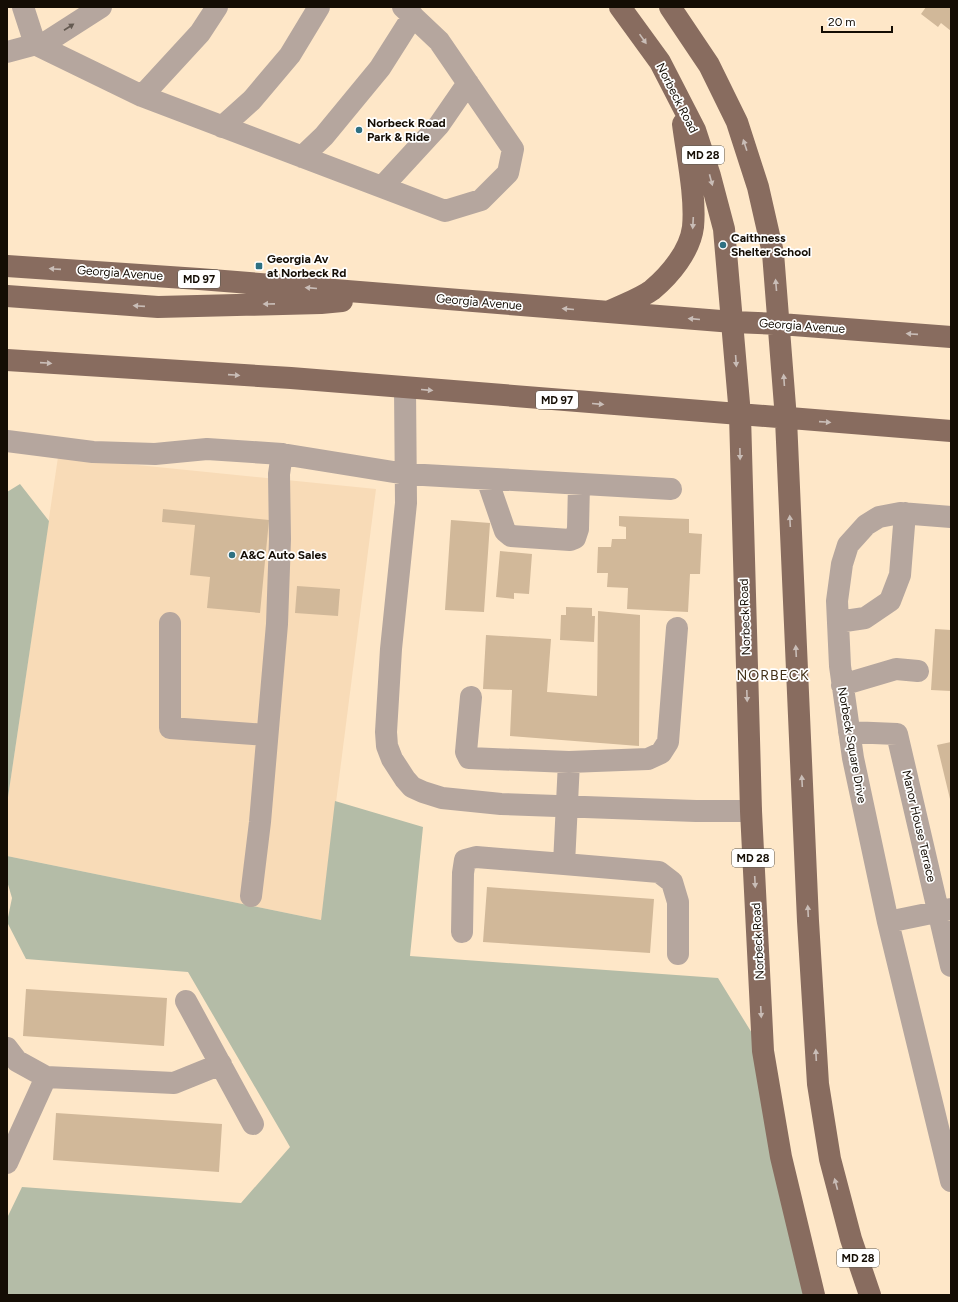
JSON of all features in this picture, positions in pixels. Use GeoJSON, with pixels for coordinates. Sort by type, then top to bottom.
{"type":"FeatureCollection","features":[{"type":"Feature","properties":{"kind":"main road","name":"Norbeck Road"},"geometry":{"type":"LineString","coordinates":[[620,7],[660,62],[695,130],[710,176],[724,229],[740,415],[751,811],[763,1051],[781,1157],[814,1295]]}},
{"type":"Feature","properties":{"kind":"main road","name":"MD 28"},"geometry":{"type":"LineString","coordinates":[[670,7],[709,65],[738,122],[758,187],[774,253],[786,419],[808,913],[818,1084],[830,1159],[851,1239],[870,1295]]}},
{"type":"Feature","properties":{"kind":"main road"},"geometry":{"type":"LineString","coordinates":[[607,312],[651,291],[669,274],[685,251],[693,228],[693,207],[680,101]]}},
{"type":"Feature","properties":{"kind":"main road","name":"Georgia Avenue"},"geometry":{"type":"LineString","coordinates":[[7,266],[391,294],[951,338]]}},
{"type":"Feature","properties":{"kind":"main road"},"geometry":{"type":"LineString","coordinates":[[7,296],[158,307],[321,303],[391,294]]}},
{"type":"Feature","properties":{"kind":"main road","name":"MD 97"},"geometry":{"type":"LineString","coordinates":[[7,360],[405,388],[951,431]]}},
{"type":"Feature","properties":{"kind":"street"},"geometry":{"type":"LineString","coordinates":[[23,7],[35,44],[142,96],[222,127],[445,211],[481,200],[508,174],[513,149],[439,41],[408,12],[380,68],[324,136],[302,157]]}},
{"type":"Feature","properties":{"kind":"street"},"geometry":{"type":"LineString","coordinates":[[7,52],[48,41],[101,7]]}},
{"type":"Feature","properties":{"kind":"street"},"geometry":{"type":"LineString","coordinates":[[142,96],[200,33],[217,7]]}},
{"type":"Feature","properties":{"kind":"street"},"geometry":{"type":"LineString","coordinates":[[222,127],[252,100],[290,55],[319,7]]}},
{"type":"Feature","properties":{"kind":"street"},"geometry":{"type":"LineString","coordinates":[[382,187],[439,125],[468,83]]}},
{"type":"Feature","properties":{"kind":"street"},"geometry":{"type":"LineString","coordinates":[[405,388],[406,503],[391,649],[386,732],[387,746],[392,760],[405,780],[412,787],[442,798],[501,804],[696,812],[751,811]]}},
{"type":"Feature","properties":{"kind":"street"},"geometry":{"type":"LineString","coordinates":[[7,441],[93,452],[155,454],[207,449],[282,454],[406,474],[672,489]]}},
{"type":"Feature","properties":{"kind":"street"},"geometry":{"type":"LineString","coordinates":[[251,896],[260,822],[277,624],[280,539],[279,474],[282,454]]}},
{"type":"Feature","properties":{"kind":"street"},"geometry":{"type":"LineString","coordinates":[[487,479],[505,531],[511,536],[570,540],[575,538],[578,529],[579,484]]}},
{"type":"Feature","properties":{"kind":"street"},"geometry":{"type":"LineString","coordinates":[[838,622],[865,618],[890,601],[900,575],[905,513],[951,518]]}},
{"type":"Feature","properties":{"kind":"street","name":"Norbeck Square Drive"},"geometry":{"type":"LineString","coordinates":[[905,513],[879,517],[866,525],[848,545],[842,564],[837,601],[842,685],[849,732],[866,822],[888,922],[951,1181]]}},
{"type":"Feature","properties":{"kind":"street"},"geometry":{"type":"LineString","coordinates":[[170,623],[170,728],[267,734]]}},
{"type":"Feature","properties":{"kind":"street"},"geometry":{"type":"LineString","coordinates":[[472,697],[466,752],[469,758],[569,762],[648,759],[661,753],[668,742],[677,628]]}},
{"type":"Feature","properties":{"kind":"street"},"geometry":{"type":"LineString","coordinates":[[842,685],[896,669],[918,671]]}},
{"type":"Feature","properties":{"kind":"street","name":"Manor House Terrace"},"geometry":{"type":"LineString","coordinates":[[849,732],[897,734],[945,910],[951,966]]}},
{"type":"Feature","properties":{"kind":"street"},"geometry":{"type":"LineString","coordinates":[[564,864],[569,762]]}},
{"type":"Feature","properties":{"kind":"street"},"geometry":{"type":"LineString","coordinates":[[462,932],[463,873],[465,860],[476,857],[659,872],[672,882],[678,902],[678,954]]}},
{"type":"Feature","properties":{"kind":"street"},"geometry":{"type":"LineString","coordinates":[[888,922],[945,910]]}},
{"type":"Feature","properties":{"kind":"street"},"geometry":{"type":"LineString","coordinates":[[186,1001],[253,1124]]}},
{"type":"Feature","properties":{"kind":"street"},"geometry":{"type":"LineString","coordinates":[[7,1048],[17,1061],[46,1076],[174,1083],[221,1064]]}},
{"type":"Feature","properties":{"kind":"street"},"geometry":{"type":"LineString","coordinates":[[7,1163],[46,1076]]}},
{"type":"Feature","properties":{"kind":"shaded area"},"geometry":{"type":"Polygon","coordinates":[[[58,457],[376,489],[321,920],[7,856],[7,804],[58,457]]]}},
{"type":"Feature","properties":{"kind":"green space"},"geometry":{"type":"Polygon","coordinates":[[[20,484],[49,521],[7,804],[7,492],[20,484]]]}},
{"type":"Feature","properties":{"kind":"green space"},"geometry":{"type":"Polygon","coordinates":[[[335,801],[423,827],[410,956],[718,978],[763,1051],[814,1295],[7,1295],[7,1218],[22,1187],[241,1203],[290,1147],[188,972],[26,959],[7,922],[12,898],[7,881],[7,856],[321,920],[335,801]]]}},
{"type":"Feature","properties":{"kind":"building"},"geometry":{"type":"Polygon","coordinates":[[[926,7],[951,7],[951,31],[941,23],[938,27],[921,14],[926,7]]]}},
{"type":"Feature","properties":{"kind":"building"},"geometry":{"type":"Polygon","coordinates":[[[163,509],[269,520],[260,613],[207,608],[210,577],[190,575],[195,525],[162,522],[163,509]]]}},
{"type":"Feature","properties":{"kind":"building"},"geometry":{"type":"Polygon","coordinates":[[[619,516],[689,519],[689,533],[702,534],[700,574],[690,574],[688,612],[627,609],[628,588],[607,587],[608,573],[597,573],[598,547],[611,547],[612,539],[626,539],[626,527],[619,526],[619,516]]]}},
{"type":"Feature","properties":{"kind":"building"},"geometry":{"type":"Polygon","coordinates":[[[451,520],[490,523],[484,612],[445,610],[451,520]]]}},
{"type":"Feature","properties":{"kind":"building"},"geometry":{"type":"Polygon","coordinates":[[[500,551],[532,554],[529,594],[514,593],[514,599],[496,597],[500,551]]]}},
{"type":"Feature","properties":{"kind":"building"},"geometry":{"type":"Polygon","coordinates":[[[297,586],[340,589],[338,616],[295,613],[297,586]]]}},
{"type":"Feature","properties":{"kind":"building"},"geometry":{"type":"Polygon","coordinates":[[[566,607],[592,608],[592,616],[595,616],[594,642],[560,640],[561,615],[566,615],[566,607]]]}},
{"type":"Feature","properties":{"kind":"building"},"geometry":{"type":"Polygon","coordinates":[[[598,611],[640,615],[639,746],[510,736],[512,690],[483,689],[486,635],[551,639],[547,692],[597,696],[598,611]]]}},
{"type":"Feature","properties":{"kind":"building"},"geometry":{"type":"Polygon","coordinates":[[[935,629],[951,630],[951,691],[931,690],[935,629]]]}},
{"type":"Feature","properties":{"kind":"building"},"geometry":{"type":"Polygon","coordinates":[[[951,742],[951,799],[950,799],[937,745],[951,742]]]}},
{"type":"Feature","properties":{"kind":"building"},"geometry":{"type":"Polygon","coordinates":[[[487,887],[654,899],[650,953],[483,942],[487,887]]]}},
{"type":"Feature","properties":{"kind":"building"},"geometry":{"type":"Polygon","coordinates":[[[26,989],[167,998],[164,1046],[23,1036],[26,989]]]}},
{"type":"Feature","properties":{"kind":"building"},"geometry":{"type":"Polygon","coordinates":[[[56,1113],[222,1124],[219,1172],[53,1160],[56,1113]]]}},
{"type":"Feature","properties":{"kind":"place","name":"Norbeck Road Park & Ride"},"geometry":{"type":"Point","coordinates":[359,130]}},
{"type":"Feature","properties":{"kind":"place","name":"Caithness Shelter School"},"geometry":{"type":"Point","coordinates":[723,245]}},
{"type":"Feature","properties":{"kind":"place","name":"Georgia Av at Norbeck Rd"},"geometry":{"type":"Point","coordinates":[259,266]}},
{"type":"Feature","properties":{"kind":"place","name":"A&C Auto Sales"},"geometry":{"type":"Point","coordinates":[232,555]}},
{"type":"Feature","properties":{"kind":"district","name":"NORBECK"},"geometry":{"type":"Point","coordinates":[773,675]}}]}
